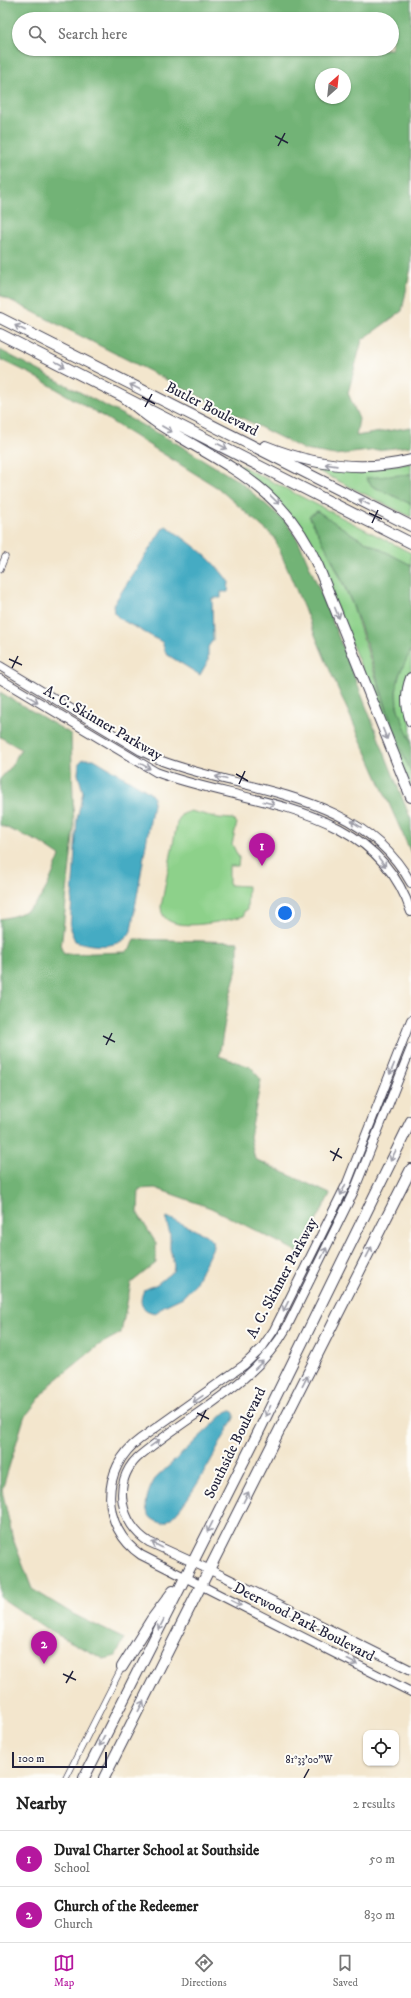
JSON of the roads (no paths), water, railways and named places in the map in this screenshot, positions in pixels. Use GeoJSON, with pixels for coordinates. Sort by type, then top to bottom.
{"type":"FeatureCollection","features":[{"type":"Feature","properties":{"kind":"highway","name":"Butler Boulevard"},"geometry":{"type":"LineString","coordinates":[[0,318],[411,526]]}},
{"type":"Feature","properties":{"kind":"highway","name":"Butler Boulevard"},"geometry":{"type":"LineString","coordinates":[[0,334],[411,543]]}},
{"type":"Feature","properties":{"kind":"highway"},"geometry":{"type":"LineString","coordinates":[[124,397],[153,421],[250,479],[278,502],[293,520],[307,542],[318,566],[411,798]]}},
{"type":"Feature","properties":{"kind":"highway"},"geometry":{"type":"LineString","coordinates":[[206,422],[283,453],[322,464],[366,467],[411,460]]}},
{"type":"Feature","properties":{"kind":"highway"},"geometry":{"type":"LineString","coordinates":[[411,678],[408,699],[411,720]]}},
{"type":"Feature","properties":{"kind":"highway","name":"Southside Boulevard"},"geometry":{"type":"LineString","coordinates":[[84,1778],[193,1562],[411,1121]]}},
{"type":"Feature","properties":{"kind":"highway"},"geometry":{"type":"LineString","coordinates":[[104,1778],[411,1170]]}},
{"type":"Feature","properties":{"kind":"highway"},"geometry":{"type":"LineString","coordinates":[[122,1667],[152,1619],[185,1577]]}},
{"type":"Feature","properties":{"kind":"main road","name":"A. C. Skinner Parkway"},"geometry":{"type":"LineString","coordinates":[[0,666],[141,751],[162,761],[310,802],[342,816],[362,828],[380,843],[396,861],[411,883]]}},
{"type":"Feature","properties":{"kind":"main road","name":"A. C. Skinner Parkway"},"geometry":{"type":"LineString","coordinates":[[0,679],[156,772],[303,813],[340,828],[361,842],[378,857],[398,885],[411,912]]}},
{"type":"Feature","properties":{"kind":"main road","name":"A. C. Skinner Parkway"},"geometry":{"type":"LineString","coordinates":[[185,1577],[141,1555],[131,1548],[121,1536],[115,1523],[109,1500],[110,1483],[114,1471],[122,1455],[135,1443],[235,1373],[253,1358],[267,1340],[344,1188],[411,1020]]}},
{"type":"Feature","properties":{"kind":"main road","name":"A. C. Skinner Parkway"},"geometry":{"type":"LineString","coordinates":[[193,1562],[149,1542],[127,1519],[123,1502],[123,1486],[126,1475],[134,1461],[146,1450],[251,1372],[275,1348],[352,1196],[411,1048]]}},
{"type":"Feature","properties":{"kind":"main road","name":"Deerwood Park Boulevard"},"geometry":{"type":"LineString","coordinates":[[193,1562],[210,1569],[411,1670]]}},
{"type":"Feature","properties":{"kind":"main road","name":"Deerwood Park Boulevard"},"geometry":{"type":"LineString","coordinates":[[185,1577],[411,1692]]}},
{"type":"Feature","properties":{"kind":"street"},"geometry":{"type":"LineString","coordinates":[[0,569],[5,557]]}},
{"type":"Feature","properties":{"kind":"street"},"geometry":{"type":"LineString","coordinates":[[66,1778],[122,1667]]}},
{"type":"Feature","properties":{"kind":"water"},"geometry":{"type":"Polygon","coordinates":[[[166,526],[193,545],[208,558],[229,582],[228,592],[221,592],[221,598],[212,598],[213,640],[208,647],[208,661],[200,675],[166,654],[162,642],[120,619],[114,613],[113,605],[163,528],[166,526]]]}},
{"type":"Feature","properties":{"kind":"water"},"geometry":{"type":"Polygon","coordinates":[[[83,759],[94,759],[149,792],[154,798],[131,931],[127,937],[114,944],[90,945],[75,941],[70,929],[77,819],[83,792],[78,774],[79,763],[83,759]]]}},
{"type":"Feature","properties":{"kind":"water"},"geometry":{"type":"Polygon","coordinates":[[[167,1217],[206,1235],[212,1241],[213,1247],[195,1284],[183,1297],[164,1306],[156,1313],[144,1308],[142,1306],[141,1299],[144,1290],[157,1284],[173,1271],[174,1265],[170,1249],[170,1234],[166,1220],[167,1217]]]}},
{"type":"Feature","properties":{"kind":"water"},"geometry":{"type":"Polygon","coordinates":[[[231,1410],[234,1413],[234,1418],[192,1493],[172,1518],[163,1523],[155,1521],[150,1517],[146,1505],[149,1492],[155,1479],[226,1412],[231,1410]]]}},
{"type":"Feature","properties":{"kind":"place","name":"Duval Charter School at Southside"},"geometry":{"type":"Point","coordinates":[262,866]}},
{"type":"Feature","properties":{"kind":"place","name":"Church of the Redeemer"},"geometry":{"type":"Point","coordinates":[44,1664]}}]}
